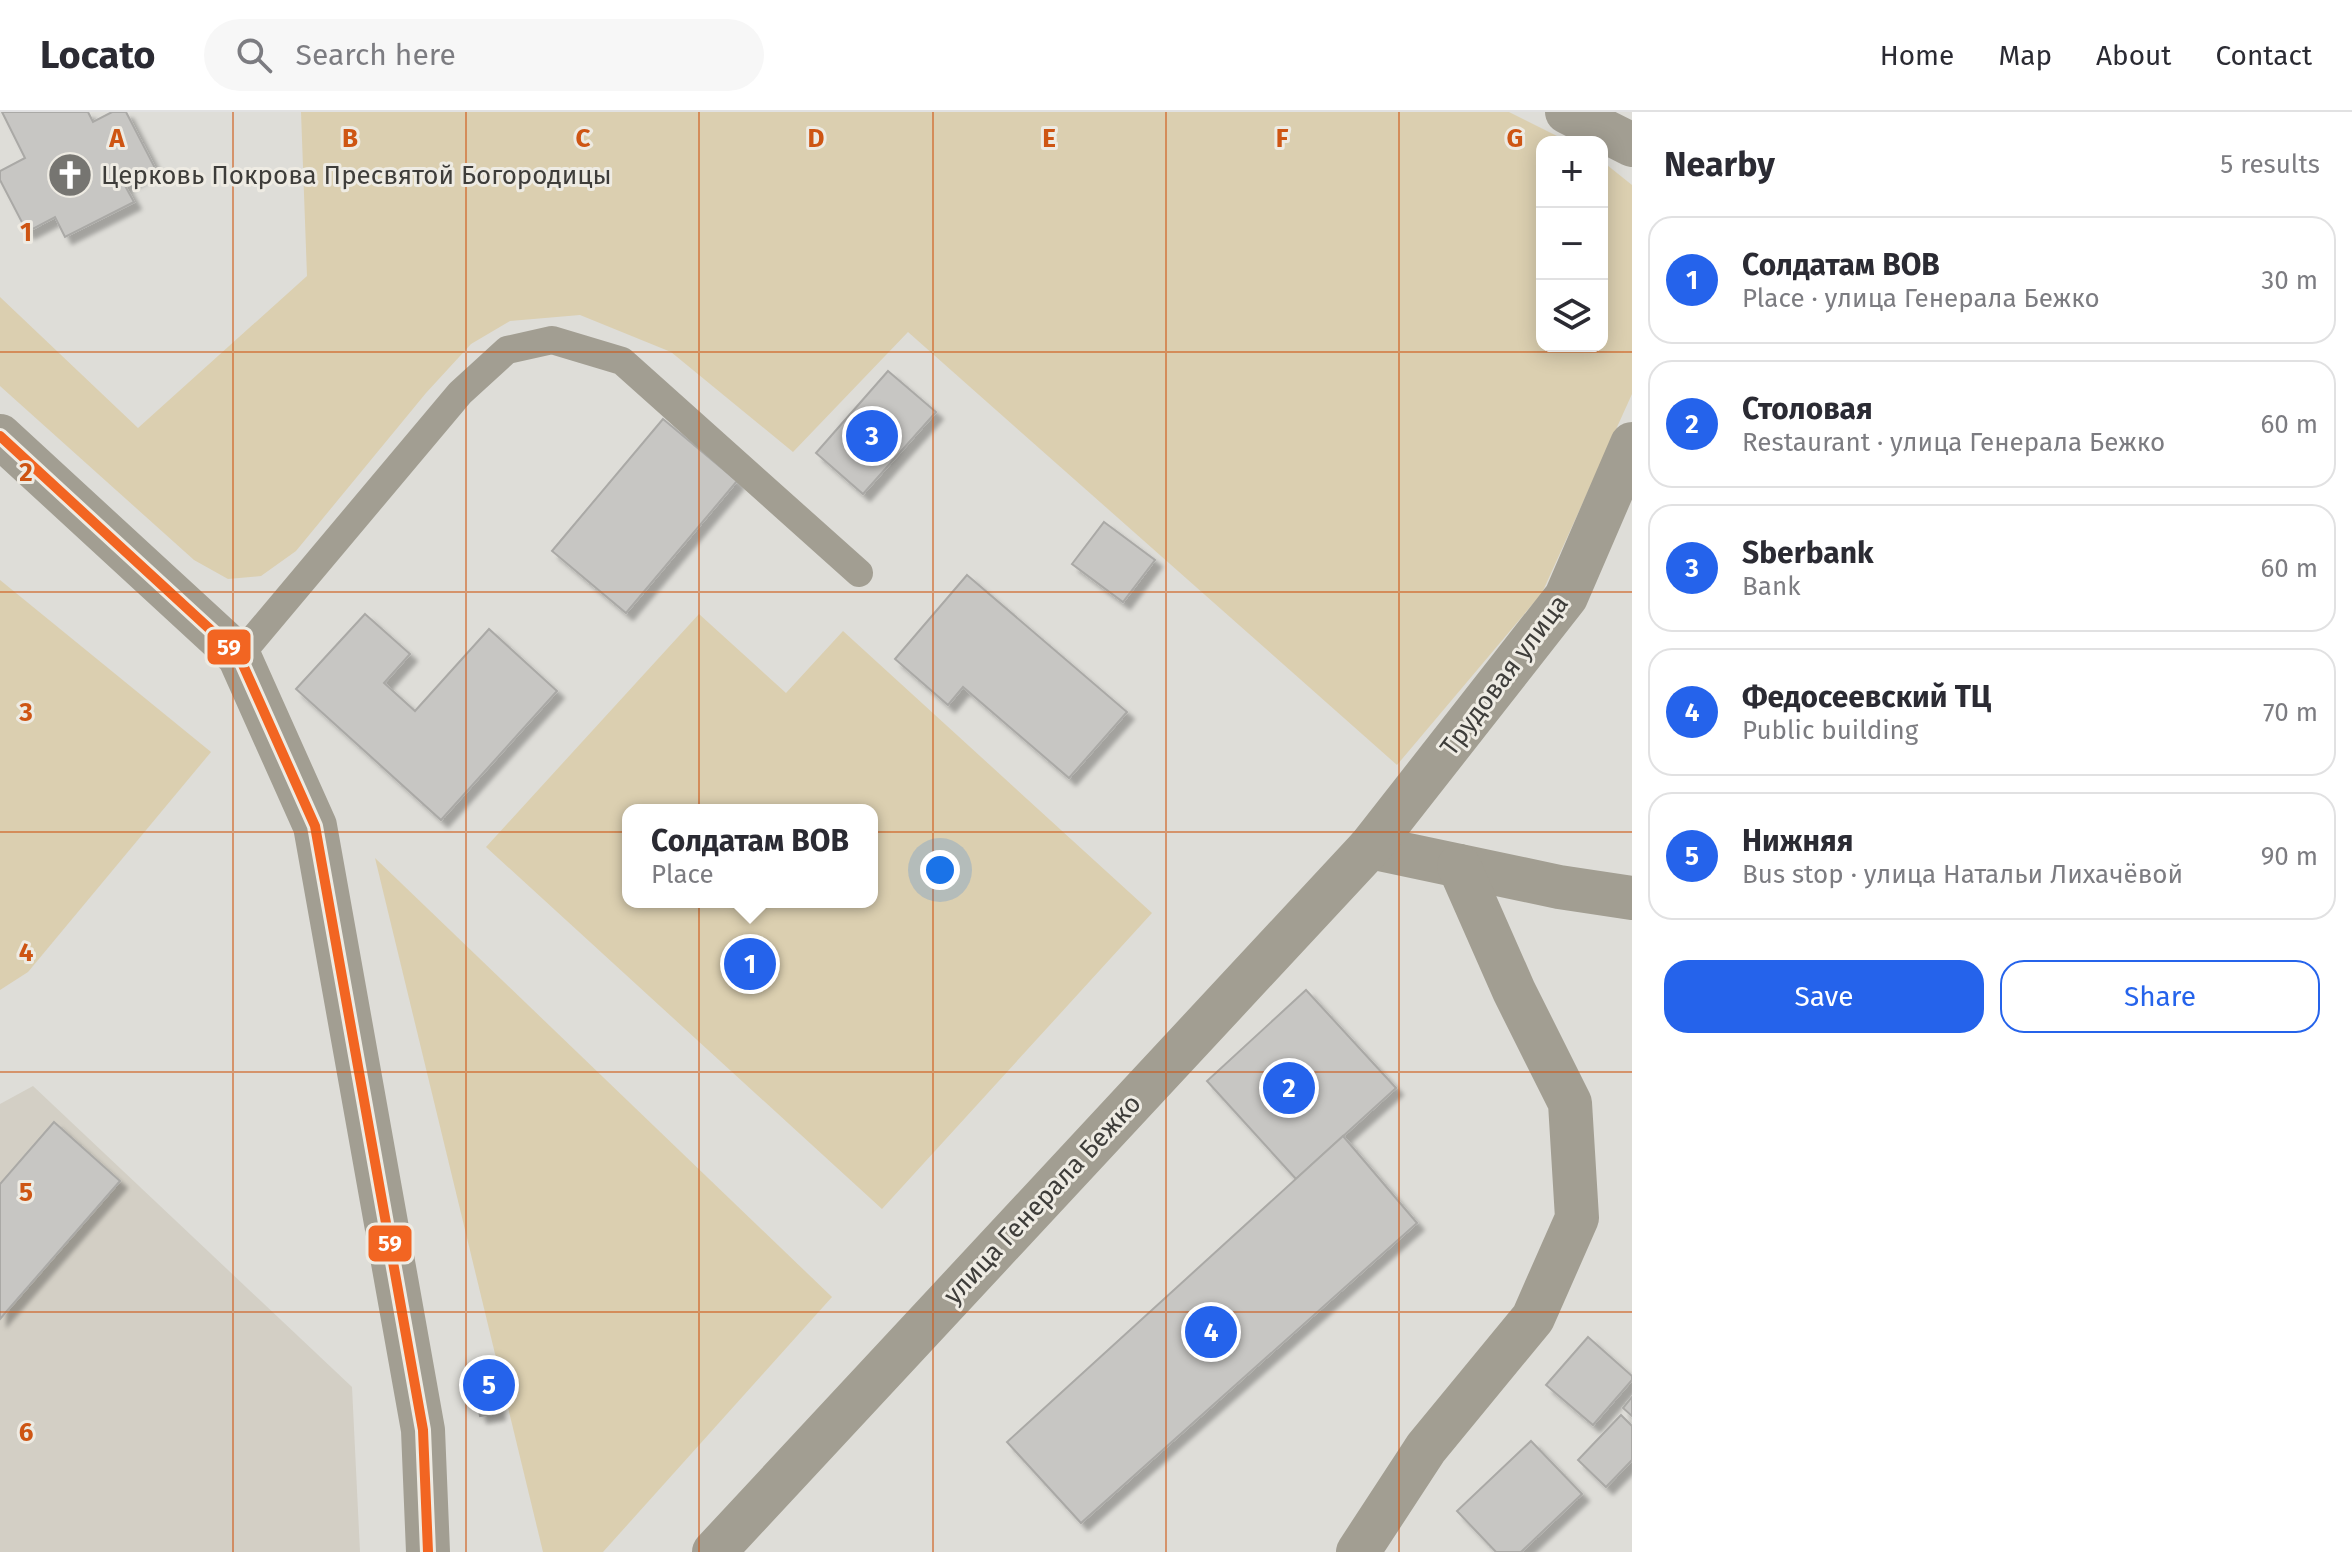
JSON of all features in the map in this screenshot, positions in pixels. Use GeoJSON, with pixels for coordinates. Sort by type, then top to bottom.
{"type":"FeatureCollection","features":[{"type":"Feature","properties":{"kind":"street"},"geometry":{"type":"LineString","coordinates":[[1567,112],[1632,145]]}},
{"type":"Feature","properties":{"kind":"street"},"geometry":{"type":"LineString","coordinates":[[0,436],[239,656],[315,826],[423,1430],[428,1552]]}},
{"type":"Feature","properties":{"kind":"street","name":"Трудовая улица"},"geometry":{"type":"LineString","coordinates":[[1370,847],[1566,597],[1632,444]]}},
{"type":"Feature","properties":{"kind":"street"},"geometry":{"type":"LineString","coordinates":[[1370,847],[1559,887],[1632,898]]}},
{"type":"Feature","properties":{"kind":"street","name":"улица Генерала Бежко"},"geometry":{"type":"LineString","coordinates":[[714,1552],[1370,847]]}},
{"type":"Feature","properties":{"kind":"street"},"geometry":{"type":"LineString","coordinates":[[1358,1552],[1426,1448],[1533,1318],[1577,1218],[1570,1103],[1514,991],[1459,866]]}},
{"type":"Feature","properties":{"kind":"lane"},"geometry":{"type":"LineString","coordinates":[[239,656],[460,393],[507,350],[552,340],[622,361],[859,573]]}},
{"type":"Feature","properties":{"kind":"shaded area"},"geometry":{"type":"Polygon","coordinates":[[[301,112],[1509,112],[1557,136],[1536,136],[1536,352],[1608,352],[1608,166],[1632,185],[1632,394],[1542,593],[1397,765],[908,332],[793,452],[671,352],[580,315],[510,321],[471,344],[426,393],[296,551],[261,576],[228,579],[194,560],[0,386],[0,297],[138,428],[307,276],[301,112]]]}},
{"type":"Feature","properties":{"kind":"shaded area"},"geometry":{"type":"Polygon","coordinates":[[[0,580],[211,752],[28,972],[0,990],[0,580]]]}},
{"type":"Feature","properties":{"kind":"shaded area"},"geometry":{"type":"Polygon","coordinates":[[[699,614],[786,693],[843,631],[1152,913],[882,1209],[486,847],[699,614]]]}},
{"type":"Feature","properties":{"kind":"shaded area"},"geometry":{"type":"Polygon","coordinates":[[[375,858],[832,1297],[603,1552],[543,1552],[375,858]]]}},
{"type":"Feature","properties":{"kind":"shaded area"},"geometry":{"type":"Polygon","coordinates":[[[33,1086],[352,1387],[360,1552],[0,1552],[0,1104],[33,1086]]]}},
{"type":"Feature","properties":{"kind":"building","name":"Церковь Покрова Пресвятой Богородицы"},"geometry":{"type":"Polygon","coordinates":[[[2,112],[88,112],[93,122],[112,112],[126,112],[155,168],[124,184],[134,202],[65,237],[55,217],[27,232],[0,180],[0,171],[25,158],[2,112]]]}},
{"type":"Feature","properties":{"kind":"building"},"geometry":{"type":"Polygon","coordinates":[[[888,371],[936,412],[863,494],[816,453],[888,371]]]}},
{"type":"Feature","properties":{"kind":"building"},"geometry":{"type":"Polygon","coordinates":[[[663,419],[737,481],[626,613],[552,551],[663,419]]]}},
{"type":"Feature","properties":{"kind":"building"},"geometry":{"type":"Polygon","coordinates":[[[1104,522],[1155,560],[1123,602],[1072,564],[1104,522]]]}},
{"type":"Feature","properties":{"kind":"building"},"geometry":{"type":"Polygon","coordinates":[[[967,575],[1127,712],[1069,778],[963,687],[948,705],[895,659],[967,575]]]}},
{"type":"Feature","properties":{"kind":"building"},"geometry":{"type":"Polygon","coordinates":[[[365,614],[410,654],[384,683],[415,711],[489,629],[557,691],[441,820],[296,689],[365,614]]]}},
{"type":"Feature","properties":{"kind":"building"},"geometry":{"type":"Polygon","coordinates":[[[1306,990],[1396,1088],[1296,1179],[1207,1081],[1306,990]]]}},
{"type":"Feature","properties":{"kind":"building"},"geometry":{"type":"Polygon","coordinates":[[[54,1122],[120,1181],[0,1319],[0,1184],[54,1122]]]}},
{"type":"Feature","properties":{"kind":"building"},"geometry":{"type":"Polygon","coordinates":[[[1343,1136],[1417,1223],[1081,1523],[1007,1442],[1343,1136]]]}},
{"type":"Feature","properties":{"kind":"building"},"geometry":{"type":"Polygon","coordinates":[[[1588,1337],[1632,1376],[1632,1380],[1593,1425],[1546,1385],[1588,1337]]]}},
{"type":"Feature","properties":{"kind":"building"},"geometry":{"type":"Polygon","coordinates":[[[490,1365],[498,1413],[480,1416],[471,1368],[490,1365]]]}},
{"type":"Feature","properties":{"kind":"building"},"geometry":{"type":"Polygon","coordinates":[[[1632,1397],[1632,1416],[1623,1408],[1632,1397]]]}},
{"type":"Feature","properties":{"kind":"building"},"geometry":{"type":"Polygon","coordinates":[[[1621,1415],[1632,1426],[1632,1460],[1606,1487],[1578,1460],[1621,1415]]]}},
{"type":"Feature","properties":{"kind":"building"},"geometry":{"type":"Polygon","coordinates":[[[1531,1441],[1582,1494],[1521,1552],[1496,1552],[1457,1511],[1531,1441]]]}},
{"type":"Feature","properties":{"kind":"transit line","name":"59"},"geometry":{"type":"LineString","coordinates":[[0,436],[239,656],[315,826],[423,1430],[428,1552]]}},
{"type":"Feature","properties":{"kind":"place","name":"Церковь Покрова Пресвятой Богородицы"},"geometry":{"type":"Point","coordinates":[70,175]}},
{"type":"Feature","properties":{"kind":"place","name":"Sberbank"},"geometry":{"type":"Point","coordinates":[872,436]}},
{"type":"Feature","properties":{"kind":"place","name":"Солдатам ВОВ"},"geometry":{"type":"Point","coordinates":[750,964]}},
{"type":"Feature","properties":{"kind":"place","name":"Столовая"},"geometry":{"type":"Point","coordinates":[1289,1088]}},
{"type":"Feature","properties":{"kind":"place","name":"Федосеевский ТЦ"},"geometry":{"type":"Point","coordinates":[1211,1332]}},
{"type":"Feature","properties":{"kind":"place","name":"Нижняя"},"geometry":{"type":"Point","coordinates":[489,1385]}}]}
